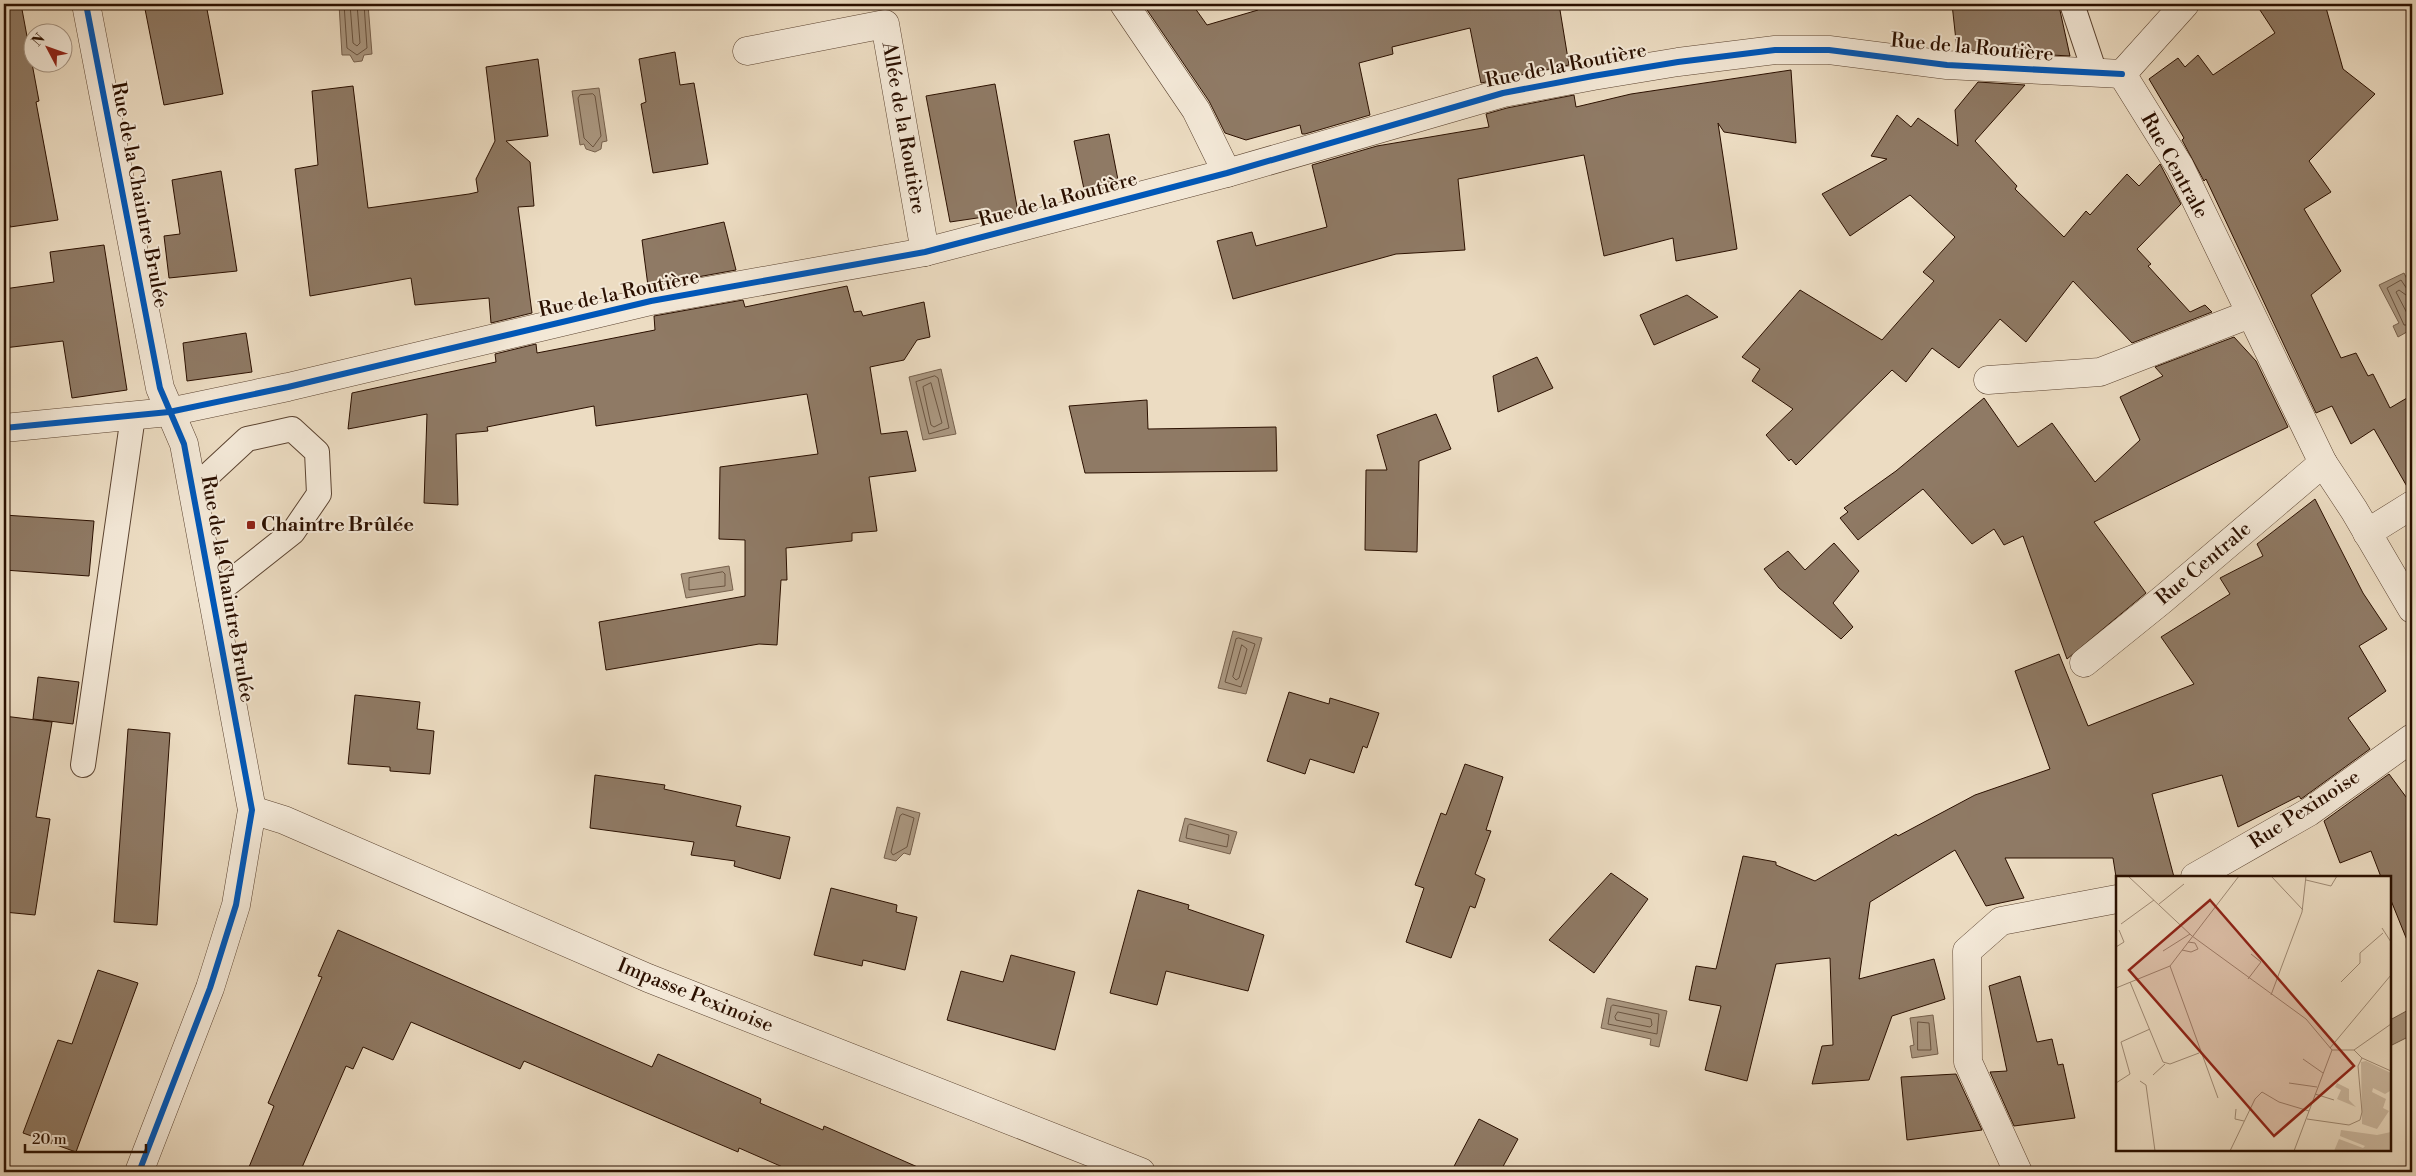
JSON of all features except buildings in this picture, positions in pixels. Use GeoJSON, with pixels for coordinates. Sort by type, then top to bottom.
{"type":"FeatureCollection","features":[{"type":"Feature","properties":{"kind":"street","name":"Rue de la Chaintre Brulée"},"geometry":{"type":"LineString","coordinates":[[86,4],[160,388],[184,444],[252,810],[236,905],[216,969],[139,1172]]}},
{"type":"Feature","properties":{"kind":"street"},"geometry":{"type":"LineString","coordinates":[[1124,4],[1196,110],[1227,173]]}},
{"type":"Feature","properties":{"kind":"street"},"geometry":{"type":"LineString","coordinates":[[2108,74],[2184,4]]}},
{"type":"Feature","properties":{"kind":"street","name":"Allée de la Routière"},"geometry":{"type":"LineString","coordinates":[[747,51],[885,24],[925,252]]}},
{"type":"Feature","properties":{"kind":"street","name":"Rue de la Routière"},"geometry":{"type":"LineString","coordinates":[[4,428],[169,412],[288,387],[651,301],[925,252],[1227,173],[1502,94],[1678,62],[1775,50],[1830,50],[1947,65],[2108,74]]}},
{"type":"Feature","properties":{"kind":"street","name":"Rue Centrale"},"geometry":{"type":"LineString","coordinates":[[2108,74],[2180,168],[2323,463],[2412,609]]}},
{"type":"Feature","properties":{"kind":"street"},"geometry":{"type":"LineString","coordinates":[[1988,380],[2100,372],[2250,314]]}},
{"type":"Feature","properties":{"kind":"street","name":"Rue Centrale"},"geometry":{"type":"LineString","coordinates":[[2084,663],[2323,463]]}},
{"type":"Feature","properties":{"kind":"street"},"geometry":{"type":"LineString","coordinates":[[2367,533],[2412,505]]}},
{"type":"Feature","properties":{"kind":"street","name":"Rue Pexinoise"},"geometry":{"type":"LineString","coordinates":[[2197,876],[2309,812],[2412,738]]}},
{"type":"Feature","properties":{"kind":"street","name":"Impasse Pexinoise"},"geometry":{"type":"LineString","coordinates":[[252,810],[284,820],[648,978],[1141,1172]]}},
{"type":"Feature","properties":{"kind":"street"},"geometry":{"type":"LineString","coordinates":[[2018,1172],[1968,1062],[1966,951],[2001,920],[2116,900]]}},
{"type":"Feature","properties":{"kind":"lane"},"geometry":{"type":"LineString","coordinates":[[2072,4],[2108,74]]}},
{"type":"Feature","properties":{"kind":"lane"},"geometry":{"type":"LineString","coordinates":[[84,765],[133,416]]}},
{"type":"Feature","properties":{"kind":"lane"},"geometry":{"type":"LineString","coordinates":[[192,490],[247,440],[292,430],[317,452],[319,494],[293,532],[211,597]]}},
{"type":"Feature","properties":{"kind":"water"},"geometry":{"type":"Polygon","coordinates":[[[339,4],[368,4],[372,54],[364,55],[362,61],[354,62],[350,55],[342,55],[339,4]]]}},
{"type":"Feature","properties":{"kind":"water"},"geometry":{"type":"Polygon","coordinates":[[[599,88],[607,141],[602,142],[601,149],[595,152],[586,149],[584,144],[580,145],[572,91],[599,88]]]}},
{"type":"Feature","properties":{"kind":"water"},"geometry":{"type":"Polygon","coordinates":[[[2404,273],[2412,289],[2412,329],[2398,337],[2393,326],[2399,323],[2379,285],[2404,273]]]}},
{"type":"Feature","properties":{"kind":"water"},"geometry":{"type":"Polygon","coordinates":[[[941,369],[956,434],[923,440],[909,377],[941,369]]]}},
{"type":"Feature","properties":{"kind":"water"},"geometry":{"type":"Polygon","coordinates":[[[729,566],[733,590],[686,598],[681,574],[729,566]]]}},
{"type":"Feature","properties":{"kind":"water"},"geometry":{"type":"Polygon","coordinates":[[[1233,631],[1262,638],[1246,694],[1218,688],[1233,631]]]}},
{"type":"Feature","properties":{"kind":"water"},"geometry":{"type":"Polygon","coordinates":[[[897,807],[920,813],[910,855],[904,853],[896,861],[884,858],[897,807]]]}},
{"type":"Feature","properties":{"kind":"water"},"geometry":{"type":"Polygon","coordinates":[[[1185,818],[1237,832],[1230,854],[1179,841],[1185,818]]]}},
{"type":"Feature","properties":{"kind":"water"},"geometry":{"type":"Polygon","coordinates":[[[1607,998],[1667,1011],[1659,1047],[1650,1045],[1651,1039],[1601,1028],[1607,998]]]}},
{"type":"Feature","properties":{"kind":"water"},"geometry":{"type":"Polygon","coordinates":[[[2412,1008],[2412,1035],[2391,1046],[2391,1019],[2412,1008]]]}},
{"type":"Feature","properties":{"kind":"water"},"geometry":{"type":"Polygon","coordinates":[[[1933,1015],[1938,1054],[1912,1058],[1910,1046],[1914,1045],[1910,1018],[1933,1015]]]}},
{"type":"Feature","properties":{"kind":"cycle path"},"geometry":{"type":"LineString","coordinates":[[86,4],[160,388],[184,444],[252,810],[236,905],[210,988],[139,1172]]}},
{"type":"Feature","properties":{"kind":"cycle path"},"geometry":{"type":"LineString","coordinates":[[4,428],[169,412],[288,387],[651,301],[925,252],[1227,173],[1503,93],[1593,76],[1678,62],[1775,50],[1829,50],[1947,65],[2122,74]]}},
{"type":"Feature","properties":{"kind":"place","name":"Chaintre Brûlée"},"geometry":{"type":"Point","coordinates":[251,525]}}]}
